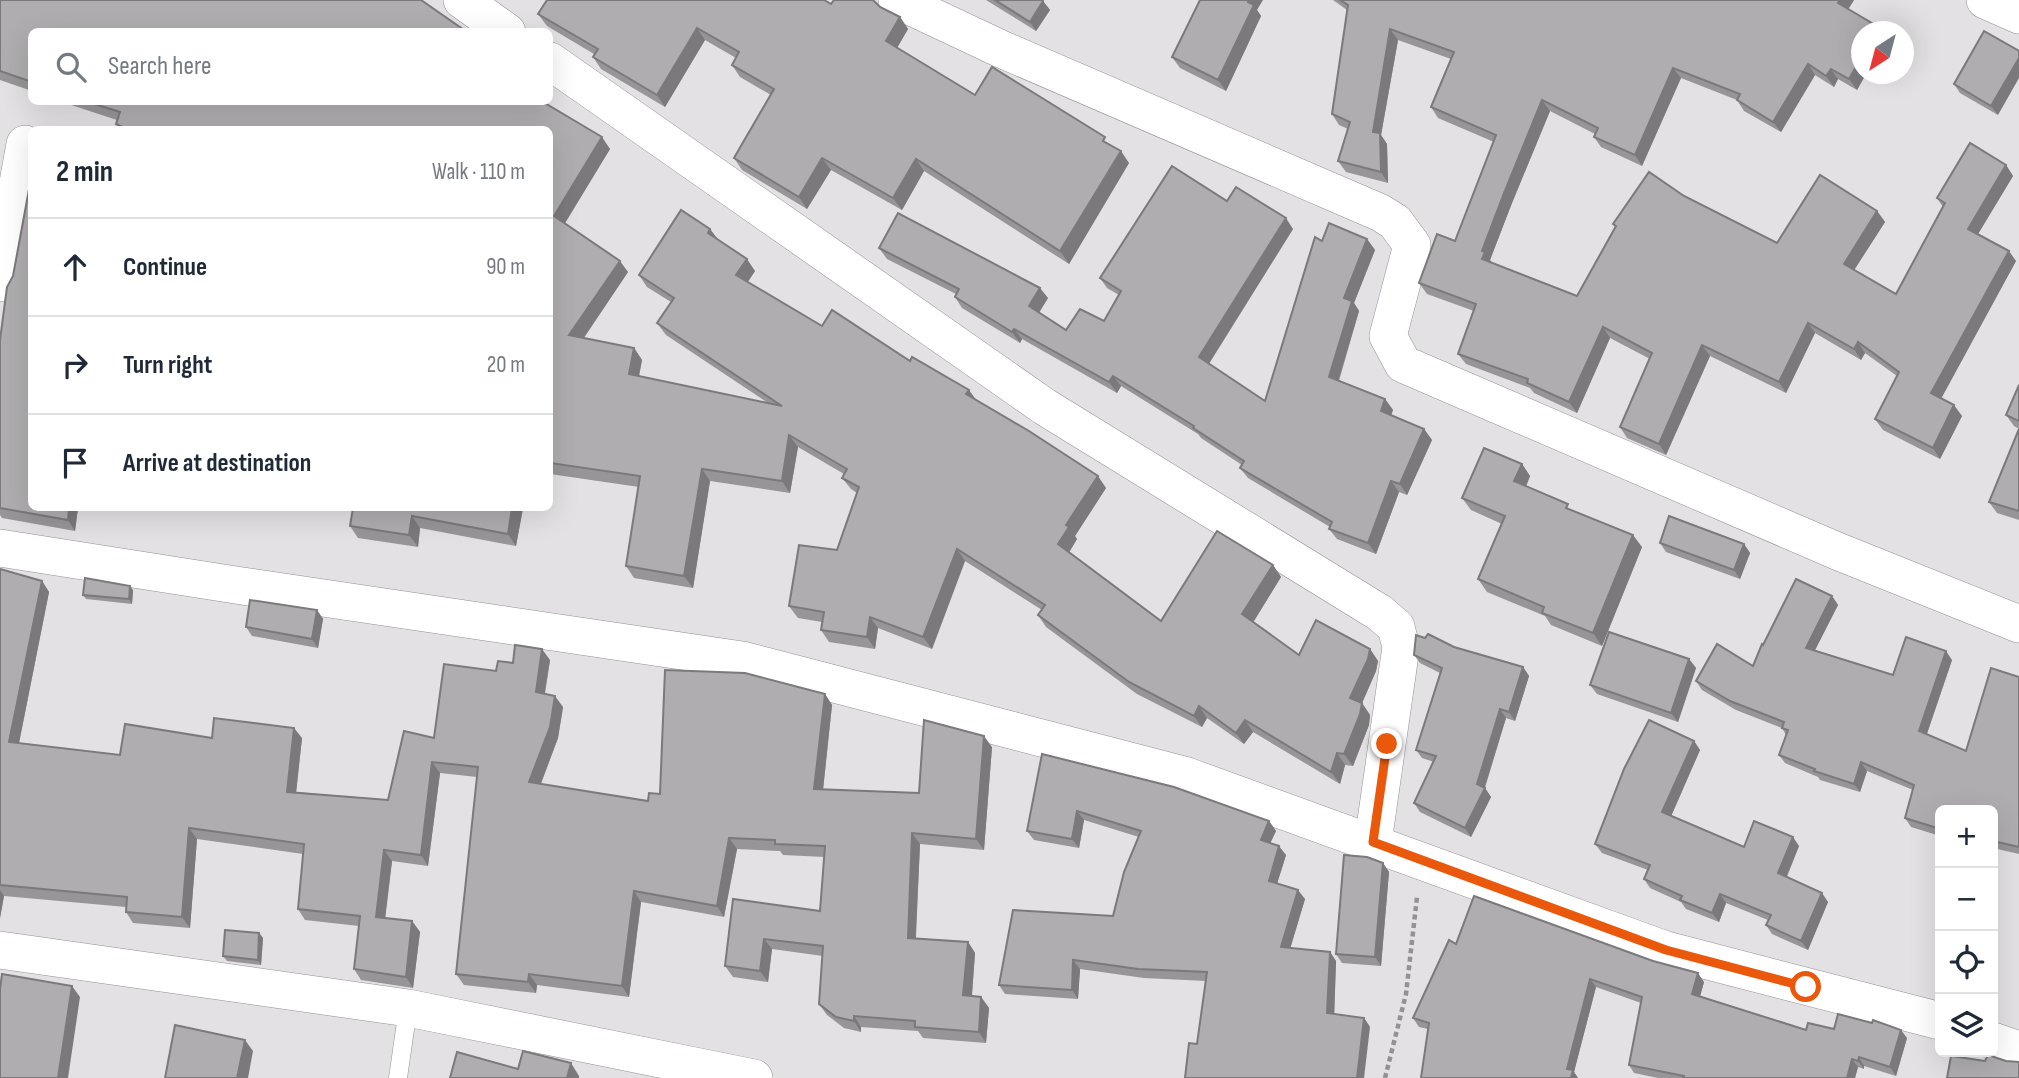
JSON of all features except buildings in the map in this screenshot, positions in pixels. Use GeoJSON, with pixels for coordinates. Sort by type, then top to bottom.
{"type":"FeatureCollection","features":[{"type":"Feature","properties":{"kind":"street"},"geometry":{"type":"LineString","coordinates":[[462,0],[502,28]]}},
{"type":"Feature","properties":{"kind":"street"},"geometry":{"type":"LineString","coordinates":[[897,0],[1001,49],[1381,213],[1395,222],[1412,245],[1388,336],[1403,364],[1838,551],[2019,624]]}},
{"type":"Feature","properties":{"kind":"street"},"geometry":{"type":"LineString","coordinates":[[1985,0],[2019,15]]}},
{"type":"Feature","properties":{"kind":"street"},"geometry":{"type":"LineString","coordinates":[[553,63],[1045,407],[1380,612],[1396,627],[1401,647],[1373,842]]}},
{"type":"Feature","properties":{"kind":"street"},"geometry":{"type":"LineString","coordinates":[[0,283],[19,143]]}},
{"type":"Feature","properties":{"kind":"street"},"geometry":{"type":"LineString","coordinates":[[0,548],[742,660],[1187,776],[1666,950],[1935,1020]]}},
{"type":"Feature","properties":{"kind":"street"},"geometry":{"type":"LineString","coordinates":[[0,950],[408,1008],[754,1078]]}},
{"type":"Feature","properties":{"kind":"street"},"geometry":{"type":"LineString","coordinates":[[1998,1043],[2019,1050]]}},
{"type":"Feature","properties":{"kind":"lane"},"geometry":{"type":"LineString","coordinates":[[398,1078],[408,1008]]}},
{"type":"Feature","properties":{"kind":"path"},"geometry":{"type":"LineString","coordinates":[[1385,1078],[1406,994],[1417,895],[1426,862]]}},
{"type":"Feature","properties":{"kind":"route"},"geometry":{"type":"LineString","coordinates":[[1387,744],[1373,842],[1666,950],[1806,987]]}}]}
